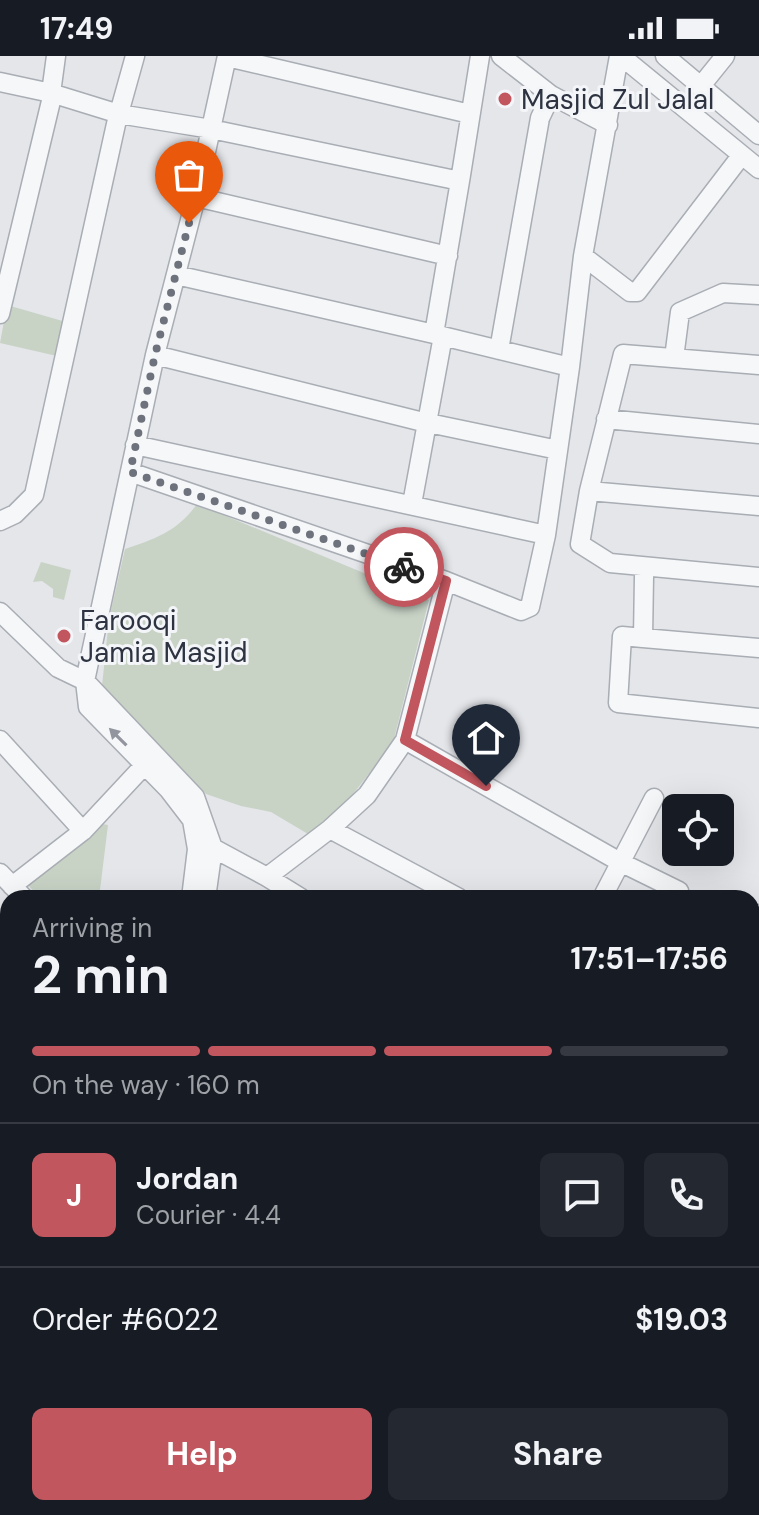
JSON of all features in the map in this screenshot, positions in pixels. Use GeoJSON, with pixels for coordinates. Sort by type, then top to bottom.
{"type":"FeatureCollection","features":[{"type":"Feature","properties":{"kind":"street"},"geometry":{"type":"LineString","coordinates":[[0,314],[51,97],[56,56]]}},
{"type":"Feature","properties":{"kind":"street"},"geometry":{"type":"LineString","coordinates":[[0,521],[15,514],[34,495],[119,114],[135,56]]}},
{"type":"Feature","properties":{"kind":"street"},"geometry":{"type":"LineString","coordinates":[[207,890],[213,848],[195,797],[88,707],[85,681],[155,355],[196,197],[227,56],[470,114]]}},
{"type":"Feature","properties":{"kind":"street"},"geometry":{"type":"LineString","coordinates":[[412,504],[427,423],[448,256],[480,56]]}},
{"type":"Feature","properties":{"kind":"street"},"geometry":{"type":"LineString","coordinates":[[501,56],[551,95],[608,125]]}},
{"type":"Feature","properties":{"kind":"street"},"geometry":{"type":"LineString","coordinates":[[130,472],[525,611],[530,607],[546,535],[583,256],[620,56],[759,169]]}},
{"type":"Feature","properties":{"kind":"street"},"geometry":{"type":"LineString","coordinates":[[665,56],[759,135]]}},
{"type":"Feature","properties":{"kind":"street"},"geometry":{"type":"LineString","coordinates":[[700,87],[725,56]]}},
{"type":"Feature","properties":{"kind":"street"},"geometry":{"type":"LineString","coordinates":[[0,82],[119,114],[211,129],[460,181]]}},
{"type":"Feature","properties":{"kind":"street"},"geometry":{"type":"LineString","coordinates":[[499,350],[540,118],[551,95]]}},
{"type":"Feature","properties":{"kind":"street"},"geometry":{"type":"LineString","coordinates":[[583,256],[630,292],[637,292],[741,156]]}},
{"type":"Feature","properties":{"kind":"street"},"geometry":{"type":"LineString","coordinates":[[196,197],[448,256]]}},
{"type":"Feature","properties":{"kind":"street"},"geometry":{"type":"LineString","coordinates":[[176,275],[570,367]]}},
{"type":"Feature","properties":{"kind":"street"},"geometry":{"type":"LineString","coordinates":[[674,358],[680,312],[723,293],[759,295]]}},
{"type":"Feature","properties":{"kind":"street"},"geometry":{"type":"LineString","coordinates":[[759,365],[623,354],[589,491],[580,544],[610,563],[759,577]]}},
{"type":"Feature","properties":{"kind":"street"},"geometry":{"type":"LineString","coordinates":[[155,355],[427,423],[558,450]]}},
{"type":"Feature","properties":{"kind":"street"},"geometry":{"type":"LineString","coordinates":[[606,419],[759,434]]}},
{"type":"Feature","properties":{"kind":"street"},"geometry":{"type":"LineString","coordinates":[[135,445],[546,535]]}},
{"type":"Feature","properties":{"kind":"street"},"geometry":{"type":"LineString","coordinates":[[589,491],[759,506]]}},
{"type":"Feature","properties":{"kind":"street"},"geometry":{"type":"LineString","coordinates":[[643,638],[644,576]]}},
{"type":"Feature","properties":{"kind":"street"},"geometry":{"type":"LineString","coordinates":[[267,877],[330,829],[367,795],[405,740],[446,581]]}},
{"type":"Feature","properties":{"kind":"street"},"geometry":{"type":"LineString","coordinates":[[0,612],[58,668],[85,681]]}},
{"type":"Feature","properties":{"kind":"street"},"geometry":{"type":"LineString","coordinates":[[759,648],[622,636],[618,703],[759,718]]}},
{"type":"Feature","properties":{"kind":"street"},"geometry":{"type":"LineString","coordinates":[[0,740],[83,831]]}},
{"type":"Feature","properties":{"kind":"street"},"geometry":{"type":"LineString","coordinates":[[405,740],[620,862],[677,890]]}},
{"type":"Feature","properties":{"kind":"street"},"geometry":{"type":"LineString","coordinates":[[12,886],[83,831],[150,759]]}},
{"type":"Feature","properties":{"kind":"street"},"geometry":{"type":"LineString","coordinates":[[150,759],[192,820],[197,849],[192,890]]}},
{"type":"Feature","properties":{"kind":"street"},"geometry":{"type":"LineString","coordinates":[[606,890],[654,798]]}},
{"type":"Feature","properties":{"kind":"street"},"geometry":{"type":"LineString","coordinates":[[330,829],[444,890]]}},
{"type":"Feature","properties":{"kind":"street"},"geometry":{"type":"LineString","coordinates":[[213,848],[288,890]]}},
{"type":"Feature","properties":{"kind":"shaded area"},"geometry":{"type":"Polygon","coordinates":[[[7,305],[66,322],[57,356],[0,343],[7,305]]]}},
{"type":"Feature","properties":{"kind":"shaded area"},"geometry":{"type":"Polygon","coordinates":[[[197,504],[429,600],[393,743],[346,803],[308,834],[271,812],[206,794],[102,686],[109,619],[125,549],[174,527],[197,504]]]}},
{"type":"Feature","properties":{"kind":"shaded area"},"geometry":{"type":"Polygon","coordinates":[[[41,562],[71,570],[64,600],[53,597],[53,589],[42,581],[33,582],[41,562]]]}},
{"type":"Feature","properties":{"kind":"shaded area"},"geometry":{"type":"Polygon","coordinates":[[[95,823],[108,825],[100,890],[32,890],[24,880],[95,823]]]}},
{"type":"Feature","properties":{"kind":"way so far"},"geometry":{"type":"LineString","coordinates":[[189,223],[155,355],[130,472],[404,567]]}},
{"type":"Feature","properties":{"kind":"place","name":"Masjid Zul Jalal"},"geometry":{"type":"Point","coordinates":[505,99]}},
{"type":"Feature","properties":{"kind":"place","name":"Farooqi Jamia Masjid"},"geometry":{"type":"Point","coordinates":[64,636]}},
{"type":"Feature","properties":{"kind":"route"},"geometry":{"type":"LineString","coordinates":[[404,567],[446,581],[405,740],[486,786]]}}]}
